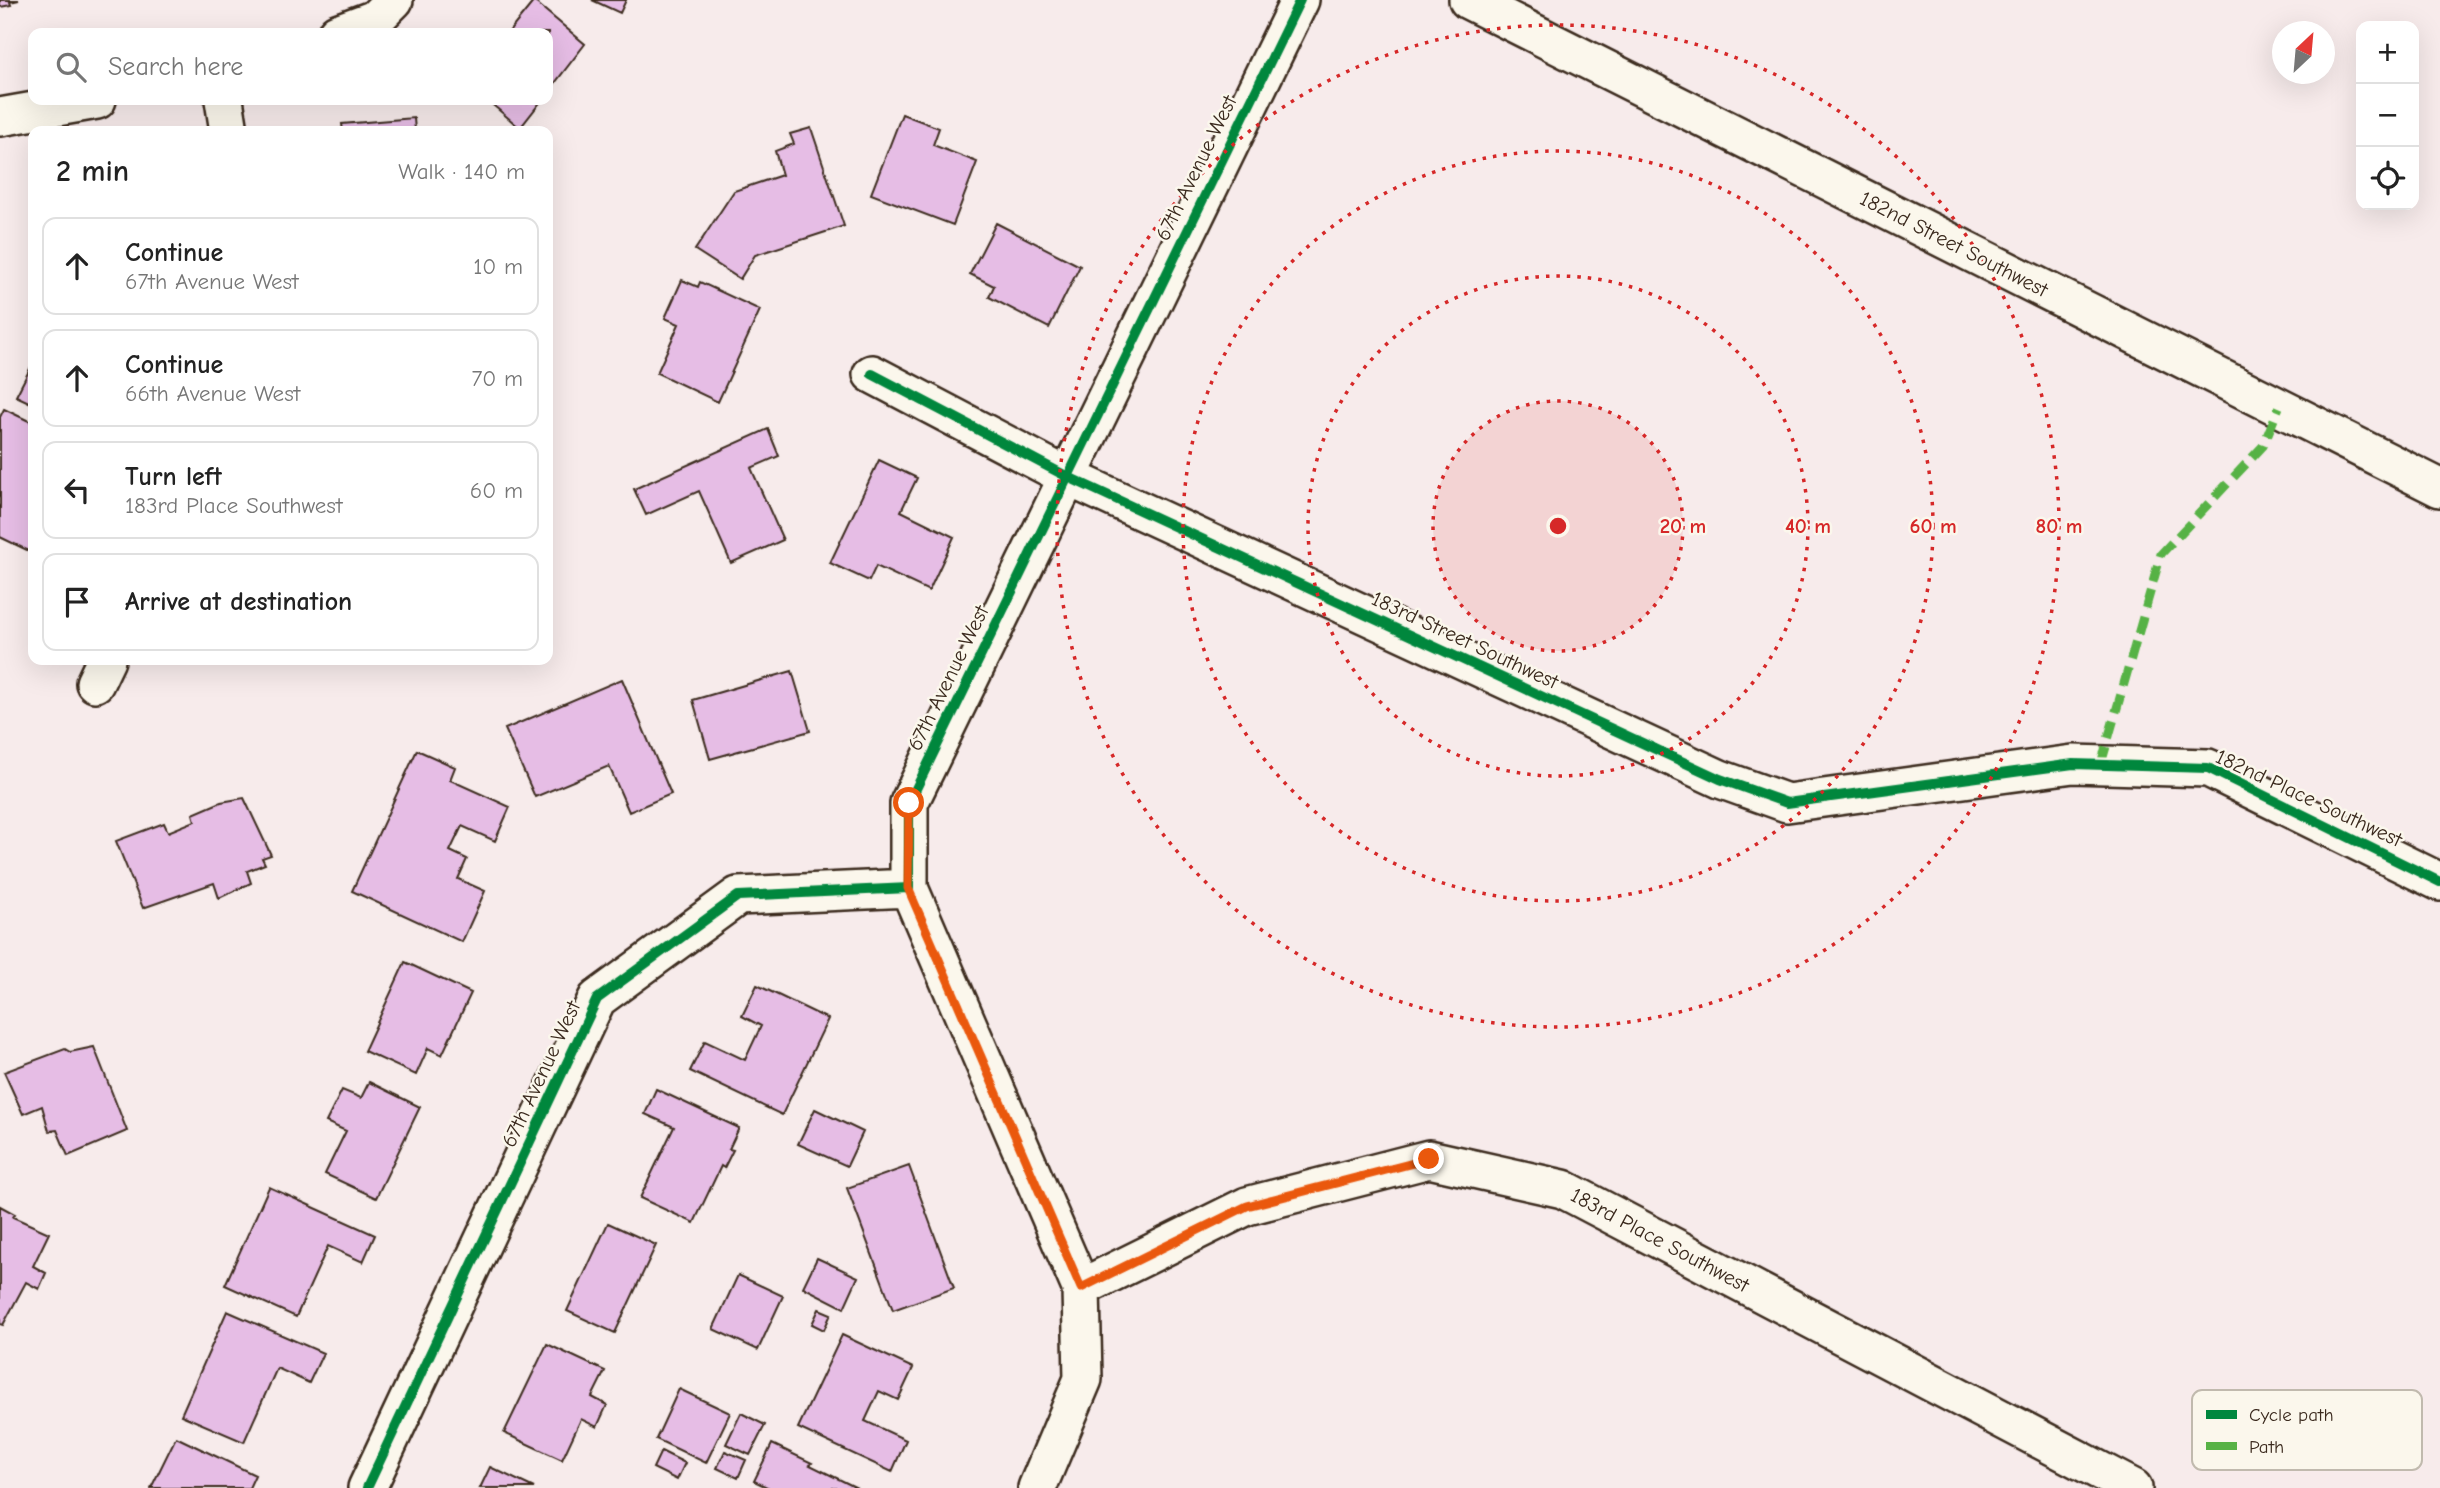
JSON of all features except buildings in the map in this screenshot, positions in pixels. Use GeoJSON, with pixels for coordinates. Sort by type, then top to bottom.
{"type":"FeatureCollection","features":[{"type":"Feature","properties":{"kind":"street"},"geometry":{"type":"LineString","coordinates":[[351,28],[375,19],[394,0]]}},
{"type":"Feature","properties":{"kind":"street","name":"67th Avenue West"},"geometry":{"type":"LineString","coordinates":[[367,1488],[597,999],[737,897],[908,888],[909,803],[1300,0]]}},
{"type":"Feature","properties":{"kind":"street","name":"182nd Street Southwest"},"geometry":{"type":"LineString","coordinates":[[1468,0],[2440,488]]}},
{"type":"Feature","properties":{"kind":"street"},"geometry":{"type":"LineString","coordinates":[[0,117],[68,105]]}},
{"type":"Feature","properties":{"kind":"street"},"geometry":{"type":"LineString","coordinates":[[224,105],[228,126]]}},
{"type":"Feature","properties":{"kind":"street","name":"183rd Street Southwest"},"geometry":{"type":"LineString","coordinates":[[872,374],[1066,476],[1720,779],[1787,803],[2073,764]]}},
{"type":"Feature","properties":{"kind":"street","name":"182nd Place Southwest"},"geometry":{"type":"LineString","coordinates":[[2073,764],[2208,768],[2440,882]]}},
{"type":"Feature","properties":{"kind":"street"},"geometry":{"type":"LineString","coordinates":[[908,888],[1081,1288],[1083,1379],[1037,1488]]}},
{"type":"Feature","properties":{"kind":"street","name":"183rd Place Southwest"},"geometry":{"type":"LineString","coordinates":[[1081,1288],[1247,1206],[1429,1159],[1563,1189],[2133,1488]]}},
{"type":"Feature","properties":{"kind":"marked path"},"geometry":{"type":"LineString","coordinates":[[2101,764],[2161,554],[2263,446],[2279,407]]}},
{"type":"Feature","properties":{"kind":"cycle path"},"geometry":{"type":"LineString","coordinates":[[367,1488],[597,999],[738,896],[909,888],[909,803],[1300,0]]}},
{"type":"Feature","properties":{"kind":"cycle path"},"geometry":{"type":"LineString","coordinates":[[872,374],[1066,476],[1720,779],[1787,803],[2073,764],[2208,768],[2440,882]]}},
{"type":"Feature","properties":{"kind":"route"},"geometry":{"type":"LineString","coordinates":[[909,803],[908,888],[1081,1288],[1247,1206],[1429,1159]]}}]}
